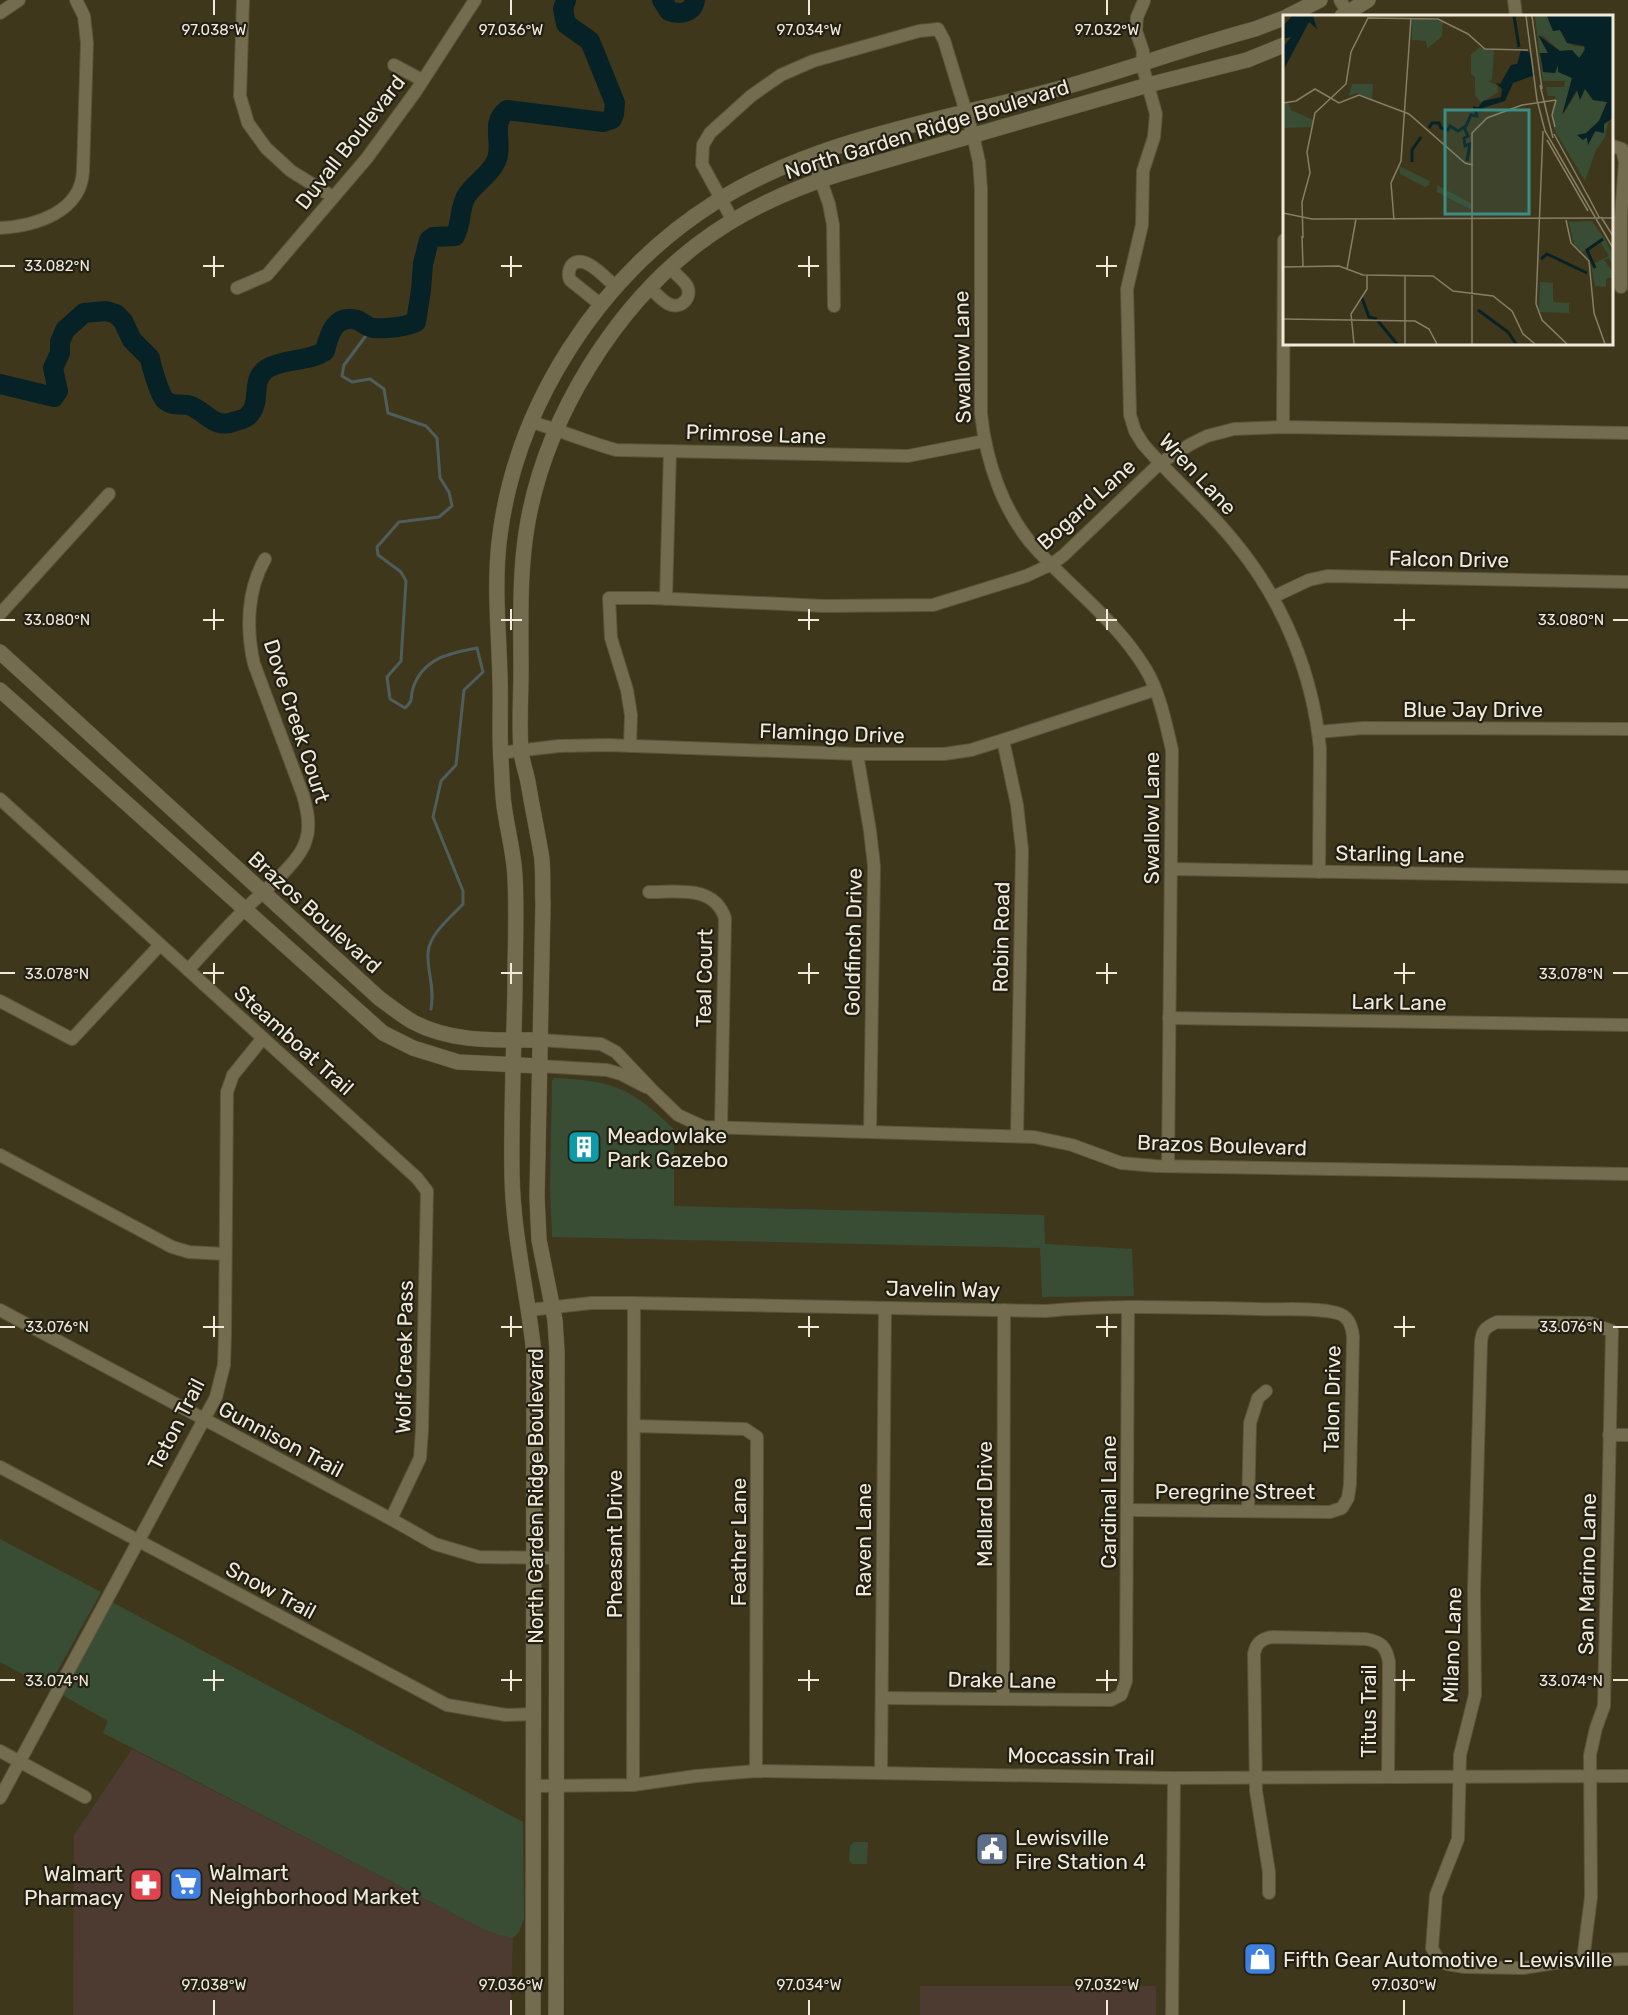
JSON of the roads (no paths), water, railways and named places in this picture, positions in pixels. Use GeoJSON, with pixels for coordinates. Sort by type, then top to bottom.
{"type":"FeatureCollection","features":[{"type":"Feature","properties":{"kind":"main road","name":"North Garden Ridge Boulevard"},"geometry":{"type":"LineString","coordinates":[[1290,15],[1320,0]]}},
{"type":"Feature","properties":{"kind":"main road"},"geometry":{"type":"LineString","coordinates":[[1345,12],[1368,0]]}},
{"type":"Feature","properties":{"kind":"main road","name":"North Garden Ridge Boulevard"},"geometry":{"type":"LineString","coordinates":[[532,2015],[534,1949],[534,1354],[516,1232],[512,1178],[515,872],[504,804],[500,753],[501,704],[496,584],[499,540],[518,455],[531,422],[561,362],[601,305],[643,259],[684,222],[719,199],[813,155],[966,111],[1062,88],[1255,29],[1283,18]]}},
{"type":"Feature","properties":{"kind":"main road","name":"North Garden Ridge Boulevard"},"geometry":{"type":"LineString","coordinates":[[555,2015],[557,1352],[553,1307],[539,1240],[537,1197],[542,857],[521,752],[522,558],[528,519],[546,456],[556,429],[573,396],[606,343],[650,288],[670,268],[699,243],[733,221],[781,196],[821,180],[1148,85],[1247,60],[1283,45]]}},
{"type":"Feature","properties":{"kind":"main road","name":"Brazos Boulevard"},"geometry":{"type":"LineString","coordinates":[[0,652],[379,998],[414,1022],[451,1035],[474,1039],[540,1040]]}},
{"type":"Feature","properties":{"kind":"main road","name":"Brazos Boulevard"},"geometry":{"type":"LineString","coordinates":[[0,690],[383,1033],[413,1048],[458,1062],[539,1066]]}},
{"type":"Feature","properties":{"kind":"main road"},"geometry":{"type":"LineString","coordinates":[[63,747],[82,726]]}},
{"type":"Feature","properties":{"kind":"main road"},"geometry":{"type":"LineString","coordinates":[[533,1894],[556,1887]]}},
{"type":"Feature","properties":{"kind":"street"},"geometry":{"type":"LineString","coordinates":[[0,13],[19,0]]}},
{"type":"Feature","properties":{"kind":"street"},"geometry":{"type":"LineString","coordinates":[[0,228],[20,225],[57,214],[69,206],[81,189],[84,160],[87,43],[84,16],[76,0]]}},
{"type":"Feature","properties":{"kind":"street"},"geometry":{"type":"LineString","coordinates":[[243,0],[240,96],[248,123],[266,148],[291,171],[333,197]]}},
{"type":"Feature","properties":{"kind":"street","name":"Duvall Boulevard"},"geometry":{"type":"LineString","coordinates":[[237,288],[267,275],[383,137],[475,0]]}},
{"type":"Feature","properties":{"kind":"street"},"geometry":{"type":"LineString","coordinates":[[1514,0],[1516,15]]}},
{"type":"Feature","properties":{"kind":"street","name":"Wren Lane"},"geometry":{"type":"LineString","coordinates":[[1143,2],[1137,17],[1136,31],[1143,51],[1142,64],[1156,114],[1154,137],[1143,171],[1141,232],[1127,289],[1130,415],[1135,431],[1143,444],[1237,544],[1274,597],[1295,644],[1309,691],[1320,749],[1319,872]]}},
{"type":"Feature","properties":{"kind":"street","name":"Swallow Lane"},"geometry":{"type":"LineString","coordinates":[[719,199],[702,164],[703,145],[710,134],[769,82],[813,61],[919,31],[938,29],[944,40],[966,111],[979,162],[981,189],[980,373],[984,441],[1005,500],[1015,520],[1037,550],[1131,647],[1147,670],[1165,720],[1172,750],[1168,1166]]}},
{"type":"Feature","properties":{"kind":"street"},"geometry":{"type":"LineString","coordinates":[[394,64],[422,80]]}},
{"type":"Feature","properties":{"kind":"street"},"geometry":{"type":"LineString","coordinates":[[1617,147],[1625,162],[1620,287]]}},
{"type":"Feature","properties":{"kind":"street"},"geometry":{"type":"LineString","coordinates":[[813,155],[833,225],[834,306]]}},
{"type":"Feature","properties":{"kind":"street"},"geometry":{"type":"LineString","coordinates":[[719,199],[733,221]]}},
{"type":"Feature","properties":{"kind":"street"},"geometry":{"type":"LineString","coordinates":[[601,305],[570,280],[568,272],[572,265],[579,261],[586,261],[616,287]]}},
{"type":"Feature","properties":{"kind":"street"},"geometry":{"type":"LineString","coordinates":[[650,288],[670,305],[678,306],[685,301],[689,293],[686,285],[670,268]]}},
{"type":"Feature","properties":{"kind":"street"},"geometry":{"type":"LineString","coordinates":[[1283,427],[1284,345]]}},
{"type":"Feature","properties":{"kind":"street","name":"Primrose Lane"},"geometry":{"type":"LineString","coordinates":[[531,422],[556,429],[592,444],[616,450],[908,456],[984,441]]}},
{"type":"Feature","properties":{"kind":"street","name":"Bogard Lane"},"geometry":{"type":"LineString","coordinates":[[630,746],[631,715],[627,690],[610,638],[609,598],[824,606],[933,605],[1026,576],[1052,564],[1160,463],[1207,436],[1234,429],[1283,427],[1628,433]]}},
{"type":"Feature","properties":{"kind":"street"},"geometry":{"type":"LineString","coordinates":[[666,599],[670,451]]}},
{"type":"Feature","properties":{"kind":"street"},"geometry":{"type":"LineString","coordinates":[[0,614],[109,494]]}},
{"type":"Feature","properties":{"kind":"street","name":"Dove Creek Court"},"geometry":{"type":"LineString","coordinates":[[188,970],[292,863],[302,850],[308,831],[307,808],[303,795],[252,651],[249,625],[253,586],[256,573],[265,558]]}},
{"type":"Feature","properties":{"kind":"street","name":"Falcon Drive"},"geometry":{"type":"LineString","coordinates":[[1274,597],[1309,580],[1328,576],[1628,582]]}},
{"type":"Feature","properties":{"kind":"street","name":"Flamingo Drive"},"geometry":{"type":"LineString","coordinates":[[500,753],[559,746],[630,746],[857,754],[944,754],[971,750],[1154,690]]}},
{"type":"Feature","properties":{"kind":"street","name":"Blue Jay Drive"},"geometry":{"type":"LineString","coordinates":[[1318,732],[1363,728],[1628,729]]}},
{"type":"Feature","properties":{"kind":"street","name":"Robin Road"},"geometry":{"type":"LineString","coordinates":[[1003,740],[1017,805],[1022,849],[1017,1136]]}},
{"type":"Feature","properties":{"kind":"street","name":"Goldfinch Drive"},"geometry":{"type":"LineString","coordinates":[[857,754],[874,867],[870,1132]]}},
{"type":"Feature","properties":{"kind":"street","name":"Steamboat Trail"},"geometry":{"type":"LineString","coordinates":[[0,799],[417,1178],[427,1191]]}},
{"type":"Feature","properties":{"kind":"street","name":"Starling Lane"},"geometry":{"type":"LineString","coordinates":[[1171,869],[1628,877]]}},
{"type":"Feature","properties":{"kind":"street","name":"Teal Court"},"geometry":{"type":"LineString","coordinates":[[649,892],[702,894],[711,897],[721,906],[725,918],[721,1128]]}},
{"type":"Feature","properties":{"kind":"street"},"geometry":{"type":"LineString","coordinates":[[0,1001],[72,1039],[160,945]]}},
{"type":"Feature","properties":{"kind":"street","name":"Lark Lane"},"geometry":{"type":"LineString","coordinates":[[1169,1018],[1628,1025]]}},
{"type":"Feature","properties":{"kind":"street","name":"Teton Trail"},"geometry":{"type":"LineString","coordinates":[[0,1798],[216,1397],[224,1365],[227,1092],[233,1075],[262,1038]]}},
{"type":"Feature","properties":{"kind":"street","name":"Brazos Boulevard"},"geometry":{"type":"LineString","coordinates":[[540,1040],[601,1044],[616,1052],[652,1090],[687,1120],[704,1127],[1017,1136],[1054,1140],[1122,1163],[1168,1166],[1628,1174]]}},
{"type":"Feature","properties":{"kind":"street","name":"Brazos Boulevard"},"geometry":{"type":"LineString","coordinates":[[539,1066],[607,1070],[621,1074],[652,1090]]}},
{"type":"Feature","properties":{"kind":"street"},"geometry":{"type":"LineString","coordinates":[[0,1155],[172,1247],[189,1252],[225,1254]]}},
{"type":"Feature","properties":{"kind":"street","name":"Wolf Creek Pass"},"geometry":{"type":"LineString","coordinates":[[391,1519],[420,1458],[427,1191]]}},
{"type":"Feature","properties":{"kind":"street","name":"Javelin Way"},"geometry":{"type":"LineString","coordinates":[[529,1310],[591,1303],[1046,1311],[1090,1306],[1324,1311],[1344,1316],[1352,1325]]}},
{"type":"Feature","properties":{"kind":"street","name":"Pheasant Drive"},"geometry":{"type":"LineString","coordinates":[[633,1785],[634,1303]]}},
{"type":"Feature","properties":{"kind":"street","name":"Cardinal Lane"},"geometry":{"type":"LineString","coordinates":[[1121,1695],[1126,1681],[1128,1307]]}},
{"type":"Feature","properties":{"kind":"street","name":"Raven Lane"},"geometry":{"type":"LineString","coordinates":[[881,1772],[885,1308]]}},
{"type":"Feature","properties":{"kind":"street","name":"Gunnison Trail"},"geometry":{"type":"LineString","coordinates":[[0,1310],[391,1519],[435,1545],[479,1557],[557,1558]]}},
{"type":"Feature","properties":{"kind":"street","name":"Mallard Drive"},"geometry":{"type":"LineString","coordinates":[[1003,1699],[1004,1310]]}},
{"type":"Feature","properties":{"kind":"street","name":"Milano Lane"},"geometry":{"type":"LineString","coordinates":[[1584,1960],[1515,1968],[1465,1967],[1447,1964],[1438,1959],[1432,1948],[1436,1895],[1458,1839],[1462,1740],[1474,1695],[1474,1591],[1482,1333],[1487,1326],[1497,1322],[1580,1323],[1601,1325],[1612,1330]]}},
{"type":"Feature","properties":{"kind":"street","name":"Talon Drive"},"geometry":{"type":"LineString","coordinates":[[1342,1508],[1348,1498],[1350,1484],[1352,1325]]}},
{"type":"Feature","properties":{"kind":"street","name":"San Marino Lane"},"geometry":{"type":"LineString","coordinates":[[1584,1960],[1591,1897],[1589,1776],[1593,1741],[1604,1706],[1612,1330]]}},
{"type":"Feature","properties":{"kind":"street"},"geometry":{"type":"LineString","coordinates":[[1248,1511],[1250,1423],[1253,1408],[1258,1398],[1266,1391]]}},
{"type":"Feature","properties":{"kind":"street","name":"Feather Lane"},"geometry":{"type":"LineString","coordinates":[[634,1426],[745,1429],[757,1437],[756,1771]]}},
{"type":"Feature","properties":{"kind":"street"},"geometry":{"type":"LineString","coordinates":[[1609,1435],[1628,1435]]}},
{"type":"Feature","properties":{"kind":"street","name":"Snow Trail"},"geometry":{"type":"LineString","coordinates":[[0,1467],[447,1705],[506,1715],[533,1714]]}},
{"type":"Feature","properties":{"kind":"street","name":"Peregrine Street"},"geometry":{"type":"LineString","coordinates":[[1127,1510],[1330,1512],[1342,1508]]}},
{"type":"Feature","properties":{"kind":"street","name":"Titus Trail"},"geometry":{"type":"LineString","coordinates":[[1256,1778],[1254,1654],[1258,1643],[1273,1637],[1366,1639],[1377,1641],[1384,1647],[1389,1662],[1388,1777]]}},
{"type":"Feature","properties":{"kind":"street","name":"Drake Lane"},"geometry":{"type":"LineString","coordinates":[[882,1698],[1111,1700],[1121,1695]]}},
{"type":"Feature","properties":{"kind":"street"},"geometry":{"type":"LineString","coordinates":[[0,1751],[85,1797]]}},
{"type":"Feature","properties":{"kind":"street","name":"Moccassin Trail"},"geometry":{"type":"LineString","coordinates":[[533,1786],[633,1785],[696,1776],[756,1771],[1174,1778],[1628,1776]]}},
{"type":"Feature","properties":{"kind":"street"},"geometry":{"type":"LineString","coordinates":[[1172,2015],[1174,1778]]}},
{"type":"Feature","properties":{"kind":"street"},"geometry":{"type":"LineString","coordinates":[[1256,1778],[1256,1793],[1269,1872],[1269,1893]]}},
{"type":"Feature","properties":{"kind":"street"},"geometry":{"type":"LineString","coordinates":[[1584,1960],[1628,1959]]}},
{"type":"Feature","properties":{"kind":"waterway"},"geometry":{"type":"LineString","coordinates":[[0,384],[54,397],[58,391],[53,368],[60,353],[60,342],[65,330],[84,313],[106,311],[116,314],[123,321],[132,340],[150,358],[158,387],[165,400],[191,406],[212,420],[228,423],[248,416],[255,404],[257,384],[262,373],[275,365],[311,357],[325,351],[331,332],[343,320],[357,320],[370,327],[379,328],[416,322],[423,264],[429,240],[433,237],[455,236],[467,195],[497,159],[498,127],[502,115],[507,110],[603,122],[612,119],[615,103],[590,41],[566,24],[563,9],[566,0]]}},
{"type":"Feature","properties":{"kind":"waterway"},"geometry":{"type":"LineString","coordinates":[[662,0],[669,11],[677,13],[692,8],[695,0]]}},
{"type":"Feature","properties":{"kind":"waterway"},"geometry":{"type":"LineString","coordinates":[[371,329],[344,365],[342,376],[352,382],[370,379],[384,389],[388,413],[426,426],[437,438],[440,478],[449,492],[452,506],[439,517],[399,522],[377,547],[378,555],[401,572],[406,581],[401,661],[387,677],[390,699],[405,708],[411,701],[413,688],[423,670],[431,663],[457,652],[477,648],[483,672],[464,690],[456,765],[441,781],[433,817],[463,891],[463,904],[441,926],[429,946],[431,1009]]}},
{"type":"Feature","properties":{"kind":"place","name":"Meadowlake Park Gazebo"},"geometry":{"type":"Point","coordinates":[584,1147]}},
{"type":"Feature","properties":{"kind":"place","name":"Lewisville Fire Station 4"},"geometry":{"type":"Point","coordinates":[992,1849]}},
{"type":"Feature","properties":{"kind":"place","name":"Walmart Neighborhood Market"},"geometry":{"type":"Point","coordinates":[186,1884]}},
{"type":"Feature","properties":{"kind":"place","name":"Walmart Pharmacy"},"geometry":{"type":"Point","coordinates":[146,1885]}},
{"type":"Feature","properties":{"kind":"place","name":"Fifth Gear Automotive - Lewisville"},"geometry":{"type":"Point","coordinates":[1260,1959]}}]}
